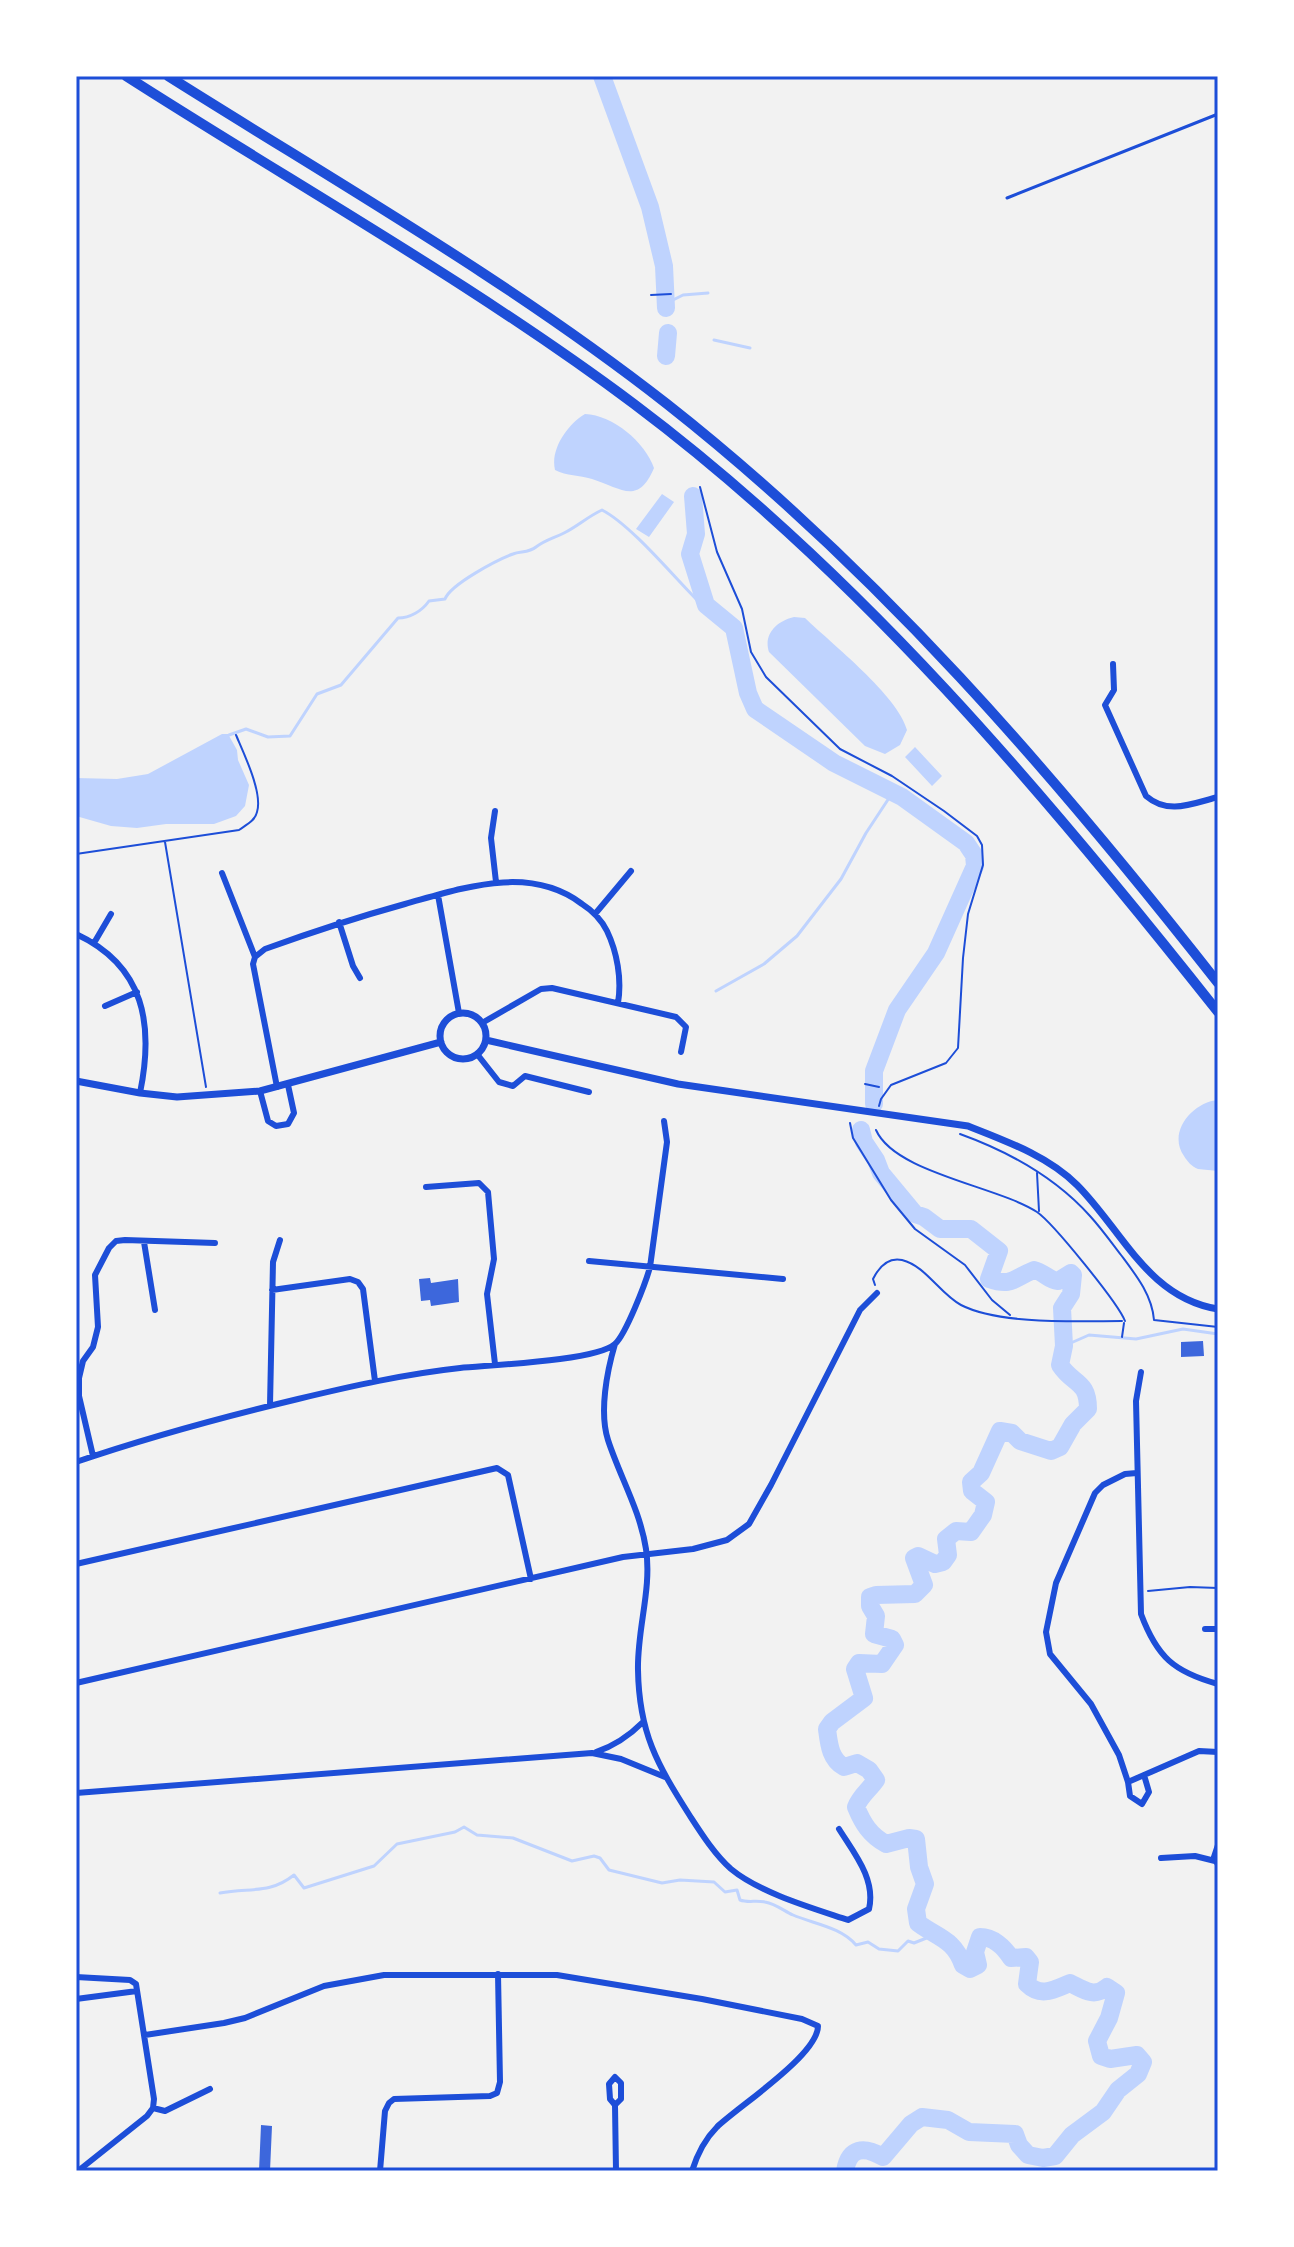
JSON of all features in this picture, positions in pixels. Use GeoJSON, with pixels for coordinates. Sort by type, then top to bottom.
{"type":"FeatureCollection","features":[{"type":"Feature","properties":{"kind":"highway"},"geometry":{"type":"LineString","coordinates":[[126,76],[488,300],[636,406],[743,493],[866,608],[972,720],[1140,914],[1218,1012]]}},
{"type":"Feature","properties":{"kind":"highway"},"geometry":{"type":"LineString","coordinates":[[168,76],[523,300],[652,393],[759,481],[880,594],[976,693],[1111,850],[1218,983]]}},
{"type":"Feature","properties":{"kind":"street"},"geometry":{"type":"LineString","coordinates":[[1113,664],[1114,690],[1105,705],[1146,796],[1158,806],[1169,808],[1218,797]]}},
{"type":"Feature","properties":{"kind":"street"},"geometry":{"type":"LineString","coordinates":[[495,811],[491,838],[496,882]]}},
{"type":"Feature","properties":{"kind":"street"},"geometry":{"type":"LineString","coordinates":[[595,914],[631,871]]}},
{"type":"Feature","properties":{"kind":"street"},"geometry":{"type":"LineString","coordinates":[[222,873],[255,957]]}},
{"type":"Feature","properties":{"kind":"street"},"geometry":{"type":"LineString","coordinates":[[277,1087],[253,964],[255,957],[265,949],[339,922],[475,885],[515,881],[550,887],[571,895],[595,914],[604,924],[615,954],[620,990],[618,1003]]}},
{"type":"Feature","properties":{"kind":"street"},"geometry":{"type":"LineString","coordinates":[[438,895],[459,1013]]}},
{"type":"Feature","properties":{"kind":"street"},"geometry":{"type":"LineString","coordinates":[[94,943],[111,914]]}},
{"type":"Feature","properties":{"kind":"street"},"geometry":{"type":"LineString","coordinates":[[339,922],[360,978]]}},
{"type":"Feature","properties":{"kind":"street"},"geometry":{"type":"LineString","coordinates":[[76,934],[94,943],[119,964],[137,992],[147,1037],[140,1093]]}},
{"type":"Feature","properties":{"kind":"street"},"geometry":{"type":"LineString","coordinates":[[482,1023],[541,989],[552,988],[676,1017],[686,1027],[681,1052]]}},
{"type":"Feature","properties":{"kind":"street"},"geometry":{"type":"LineString","coordinates":[[105,1006],[137,992]]}},
{"type":"Feature","properties":{"kind":"street"},"geometry":{"type":"LineString","coordinates":[[459,1013],[473,1015],[482,1023],[486,1040],[477,1054],[466,1059],[454,1057],[445,1050],[441,1042],[442,1026],[448,1018],[459,1013]]}},
{"type":"Feature","properties":{"kind":"street"},"geometry":{"type":"LineString","coordinates":[[486,1040],[678,1084],[968,1126],[1003,1139],[1056,1168],[1076,1184],[1155,1277],[1189,1300],[1218,1309]]}},
{"type":"Feature","properties":{"kind":"street"},"geometry":{"type":"LineString","coordinates":[[76,1081],[177,1097],[260,1091],[441,1042]]}},
{"type":"Feature","properties":{"kind":"street"},"geometry":{"type":"LineString","coordinates":[[477,1054],[499,1082],[513,1086],[525,1076],[589,1092]]}},
{"type":"Feature","properties":{"kind":"street"},"geometry":{"type":"LineString","coordinates":[[260,1091],[268,1121],[281,1126],[288,1124],[294,1113],[288,1085]]}},
{"type":"Feature","properties":{"kind":"street"},"geometry":{"type":"LineString","coordinates":[[664,1121],[667,1142],[650,1267],[647,1281],[610,1360],[605,1415],[607,1437],[643,1530],[647,1553],[648,1572],[638,1665],[648,1739],[665,1777],[701,1833],[730,1868],[754,1884],[848,1920],[869,1909],[872,1897],[867,1875],[839,1829]]}},
{"type":"Feature","properties":{"kind":"street"},"geometry":{"type":"LineString","coordinates":[[426,1187],[479,1183],[488,1192],[494,1259],[487,1294],[495,1364]]}},
{"type":"Feature","properties":{"kind":"street"},"geometry":{"type":"LineString","coordinates":[[270,1405],[273,1262],[280,1240]]}},
{"type":"Feature","properties":{"kind":"street"},"geometry":{"type":"LineString","coordinates":[[93,1456],[79,1396],[79,1368],[93,1347],[98,1327],[95,1275],[109,1248],[116,1241],[215,1243]]}},
{"type":"Feature","properties":{"kind":"street"},"geometry":{"type":"LineString","coordinates":[[144,1242],[155,1310]]}},
{"type":"Feature","properties":{"kind":"street"},"geometry":{"type":"LineString","coordinates":[[589,1261],[783,1279]]}},
{"type":"Feature","properties":{"kind":"street"},"geometry":{"type":"LineString","coordinates":[[272,1290],[350,1279],[358,1282],[363,1289],[375,1381]]}},
{"type":"Feature","properties":{"kind":"street"},"geometry":{"type":"LineString","coordinates":[[76,1683],[647,1553],[693,1549],[727,1540],[749,1524],[860,1310],[877,1293]]}},
{"type":"Feature","properties":{"kind":"street"},"geometry":{"type":"LineString","coordinates":[[76,1462],[224,1416],[375,1381],[435,1370],[598,1352],[615,1344]]}},
{"type":"Feature","properties":{"kind":"street"},"geometry":{"type":"LineString","coordinates":[[1141,1372],[1136,1401],[1141,1614],[1160,1653],[1172,1665],[1192,1677],[1218,1684]]}},
{"type":"Feature","properties":{"kind":"street"},"geometry":{"type":"LineString","coordinates":[[76,1564],[497,1468],[508,1475],[531,1579]]}},
{"type":"Feature","properties":{"kind":"street"},"geometry":{"type":"LineString","coordinates":[[1137,1473],[1125,1474],[1103,1485],[1095,1493],[1056,1583],[1046,1632],[1050,1654],[1091,1704],[1119,1755],[1130,1796],[1142,1804],[1149,1792],[1144,1775]]}},
{"type":"Feature","properties":{"kind":"street"},"geometry":{"type":"LineString","coordinates":[[1205,1629],[1218,1629]]}},
{"type":"Feature","properties":{"kind":"street"},"geometry":{"type":"LineString","coordinates":[[76,1793],[592,1753],[608,1748],[632,1733],[644,1721]]}},
{"type":"Feature","properties":{"kind":"street"},"geometry":{"type":"LineString","coordinates":[[1128,1782],[1199,1751],[1218,1752]]}},
{"type":"Feature","properties":{"kind":"street"},"geometry":{"type":"LineString","coordinates":[[592,1753],[621,1759],[665,1777]]}},
{"type":"Feature","properties":{"kind":"street"},"geometry":{"type":"LineString","coordinates":[[1217,1863],[1214,1853],[1218,1845]]}},
{"type":"Feature","properties":{"kind":"street"},"geometry":{"type":"LineString","coordinates":[[1161,1858],[1195,1856],[1217,1863]]}},
{"type":"Feature","properties":{"kind":"street"},"geometry":{"type":"LineString","coordinates":[[380,2171],[385,2111],[394,2099],[490,2096],[497,2093],[500,2082],[498,1974]]}},
{"type":"Feature","properties":{"kind":"street"},"geometry":{"type":"LineString","coordinates":[[145,2035],[245,2018],[324,1986],[362,1977],[498,1974],[557,1975],[702,1999],[802,2019],[818,2026],[814,2038],[780,2076],[716,2128],[704,2143],[692,2171]]}},
{"type":"Feature","properties":{"kind":"street"},"geometry":{"type":"LineString","coordinates":[[76,1977],[130,1980],[136,1984],[154,2099],[153,2108],[147,2116],[78,2171]]}},
{"type":"Feature","properties":{"kind":"street"},"geometry":{"type":"LineString","coordinates":[[76,1999],[137,1991]]}},
{"type":"Feature","properties":{"kind":"street"},"geometry":{"type":"LineString","coordinates":[[153,2108],[165,2111],[210,2089]]}},
{"type":"Feature","properties":{"kind":"street"},"geometry":{"type":"LineString","coordinates":[[615,2105],[616,2171]]}},
{"type":"Feature","properties":{"kind":"lane"},"geometry":{"type":"LineString","coordinates":[[1007,198],[1218,114]]}},
{"type":"Feature","properties":{"kind":"path"},"geometry":{"type":"LineString","coordinates":[[651,295],[671,294]]}},
{"type":"Feature","properties":{"kind":"path"},"geometry":{"type":"LineString","coordinates":[[700,487],[717,552],[742,609],[751,652],[766,677],[840,749],[892,776],[944,811],[977,836],[982,845],[983,865],[970,906],[963,958],[958,1048],[946,1063],[891,1085],[879,1107]]}},
{"type":"Feature","properties":{"kind":"path"},"geometry":{"type":"LineString","coordinates":[[76,854],[239,830],[253,821],[258,799],[236,735]]}},
{"type":"Feature","properties":{"kind":"path"},"geometry":{"type":"LineString","coordinates":[[165,842],[207,1096]]}},
{"type":"Feature","properties":{"kind":"path"},"geometry":{"type":"LineString","coordinates":[[865,1084],[879,1087]]}},
{"type":"Feature","properties":{"kind":"path"},"geometry":{"type":"LineString","coordinates":[[850,1123],[853,1138],[891,1200],[915,1229],[965,1265],[992,1300],[1014,1318]]}},
{"type":"Feature","properties":{"kind":"path"},"geometry":{"type":"LineString","coordinates":[[876,1130],[892,1150],[913,1162],[999,1194],[1039,1213],[1085,1266],[1125,1321],[1122,1337]]}},
{"type":"Feature","properties":{"kind":"path"},"geometry":{"type":"LineString","coordinates":[[954,1132],[993,1146],[1037,1172],[1089,1214],[1144,1289],[1153,1307],[1154,1320],[1218,1327]]}},
{"type":"Feature","properties":{"kind":"path"},"geometry":{"type":"LineString","coordinates":[[1037,1172],[1039,1213]]}},
{"type":"Feature","properties":{"kind":"path"},"geometry":{"type":"LineString","coordinates":[[877,1293],[873,1279],[876,1273],[886,1262],[897,1259],[921,1272],[964,1307],[1014,1318],[1125,1321]]}},
{"type":"Feature","properties":{"kind":"path"},"geometry":{"type":"LineString","coordinates":[[1139,1593],[1190,1587],[1218,1588]]}},
{"type":"Feature","properties":{"kind":"water"},"geometry":{"type":"Polygon","coordinates":[[[585,414],[606,419],[636,440],[654,468],[642,487],[628,491],[555,470],[555,454],[562,438],[572,424],[585,414]]]}},
{"type":"Feature","properties":{"kind":"water"},"geometry":{"type":"Polygon","coordinates":[[[662,494],[674,502],[649,537],[636,529],[662,494]]]}},
{"type":"Feature","properties":{"kind":"water"},"geometry":{"type":"Polygon","coordinates":[[[794,617],[805,618],[878,686],[901,716],[907,730],[900,745],[885,754],[865,746],[769,652],[768,640],[773,629],[794,617]]]}},
{"type":"Feature","properties":{"kind":"water"},"geometry":{"type":"Polygon","coordinates":[[[222,734],[228,734],[237,750],[249,785],[245,806],[236,816],[214,824],[166,824],[137,828],[111,826],[76,816],[76,778],[117,779],[148,774],[222,734]]]}},
{"type":"Feature","properties":{"kind":"water"},"geometry":{"type":"Polygon","coordinates":[[[915,747],[942,776],[932,786],[905,757],[915,747]]]}},
{"type":"Feature","properties":{"kind":"water"},"geometry":{"type":"Polygon","coordinates":[[[1218,1100],[1218,1171],[1198,1169],[1188,1162],[1180,1147],[1181,1128],[1192,1112],[1218,1100]]]}},
{"type":"Feature","properties":{"kind":"building"},"geometry":{"type":"Polygon","coordinates":[[[430,1278],[431,1283],[458,1279],[459,1302],[431,1306],[430,1300],[421,1301],[419,1279],[430,1278]]]}},
{"type":"Feature","properties":{"kind":"building"},"geometry":{"type":"Polygon","coordinates":[[[1203,1341],[1204,1356],[1181,1357],[1181,1342],[1203,1341]]]}},
{"type":"Feature","properties":{"kind":"building"},"geometry":{"type":"Polygon","coordinates":[[[261,2125],[272,2126],[270,2171],[259,2171],[261,2125]]]}},
{"type":"Feature","properties":{"kind":"waterway"},"geometry":{"type":"LineString","coordinates":[[602,76],[650,207],[664,266],[666,308]]}},
{"type":"Feature","properties":{"kind":"waterway"},"geometry":{"type":"LineString","coordinates":[[665,304],[683,295],[708,293]]}},
{"type":"Feature","properties":{"kind":"waterway"},"geometry":{"type":"LineString","coordinates":[[666,356],[668,333]]}},
{"type":"Feature","properties":{"kind":"waterway"},"geometry":{"type":"LineString","coordinates":[[714,340],[750,348]]}},
{"type":"Feature","properties":{"kind":"waterway"},"geometry":{"type":"LineString","coordinates":[[693,496],[696,534],[690,554],[706,605],[734,628],[748,693],[755,709],[834,763],[902,797],[966,843],[974,855],[975,866],[936,953],[897,1010],[874,1071],[874,1104]]}},
{"type":"Feature","properties":{"kind":"waterway"},"geometry":{"type":"LineString","coordinates":[[229,735],[246,729],[268,737],[290,736],[317,694],[341,685],[398,618],[415,613],[429,601],[445,599],[456,586],[486,567],[513,554],[533,549],[602,510],[626,527],[697,600],[706,605]]}},
{"type":"Feature","properties":{"kind":"waterway"},"geometry":{"type":"LineString","coordinates":[[716,991],[764,964],[797,936],[841,879],[893,792]]}},
{"type":"Feature","properties":{"kind":"waterway"},"geometry":{"type":"LineString","coordinates":[[845,2171],[850,2157],[858,2151],[870,2151],[883,2157],[911,2124],[922,2117],[948,2120],[969,2132],[1015,2134],[1028,2155],[1043,2158],[1055,2156],[1072,2135],[1103,2112],[1118,2090],[1138,2074],[1143,2062],[1137,2055],[1110,2059],[1101,2056],[1097,2041],[1109,2018],[1116,1993],[1107,1987],[1093,1992],[1070,1983],[1048,1991],[1038,1991],[1027,1984],[1030,1962],[1026,1957],[1011,1958],[998,1943],[985,1937],[980,1937],[975,1952],[978,1965],[970,1969],[963,1965],[950,1944],[918,1923],[916,1909],[925,1884],[919,1867],[916,1839],[886,1844],[871,1833],[856,1807],[876,1780],[869,1770],[857,1763],[844,1767],[831,1751],[827,1729],[864,1698],[855,1669],[859,1663],[882,1664],[895,1645],[892,1639],[874,1634],[876,1616],[870,1606],[870,1597],[915,1594],[924,1585],[914,1558],[918,1556],[935,1564],[943,1562],[948,1555],[946,1539],[956,1531],[971,1532],[983,1515],[986,1502],[972,1491],[971,1482],[981,1473],[1000,1431],[1012,1433],[1020,1441],[1051,1451],[1060,1447],[1073,1424],[1088,1409],[1083,1388],[1060,1365],[1064,1346],[1062,1308],[1071,1294],[1073,1275],[1071,1273],[1058,1281],[1034,1270],[1008,1282],[989,1279],[999,1251],[971,1229],[940,1229],[915,1214],[881,1173],[861,1130]]}},
{"type":"Feature","properties":{"kind":"waterway"},"geometry":{"type":"LineString","coordinates":[[1064,1346],[1089,1335],[1136,1339],[1183,1329],[1218,1334]]}},
{"type":"Feature","properties":{"kind":"waterway"},"geometry":{"type":"LineString","coordinates":[[220,1893],[267,1888],[294,1875],[304,1888],[374,1866],[397,1844],[455,1832],[464,1827],[477,1835],[513,1838],[572,1861],[594,1856],[600,1858],[609,1870],[662,1883],[680,1880],[714,1882],[725,1892],[737,1890],[740,1900],[773,1904],[793,1915],[835,1930],[856,1945],[868,1942],[879,1949],[898,1951],[908,1941],[914,1943],[934,1935]]}}]}
